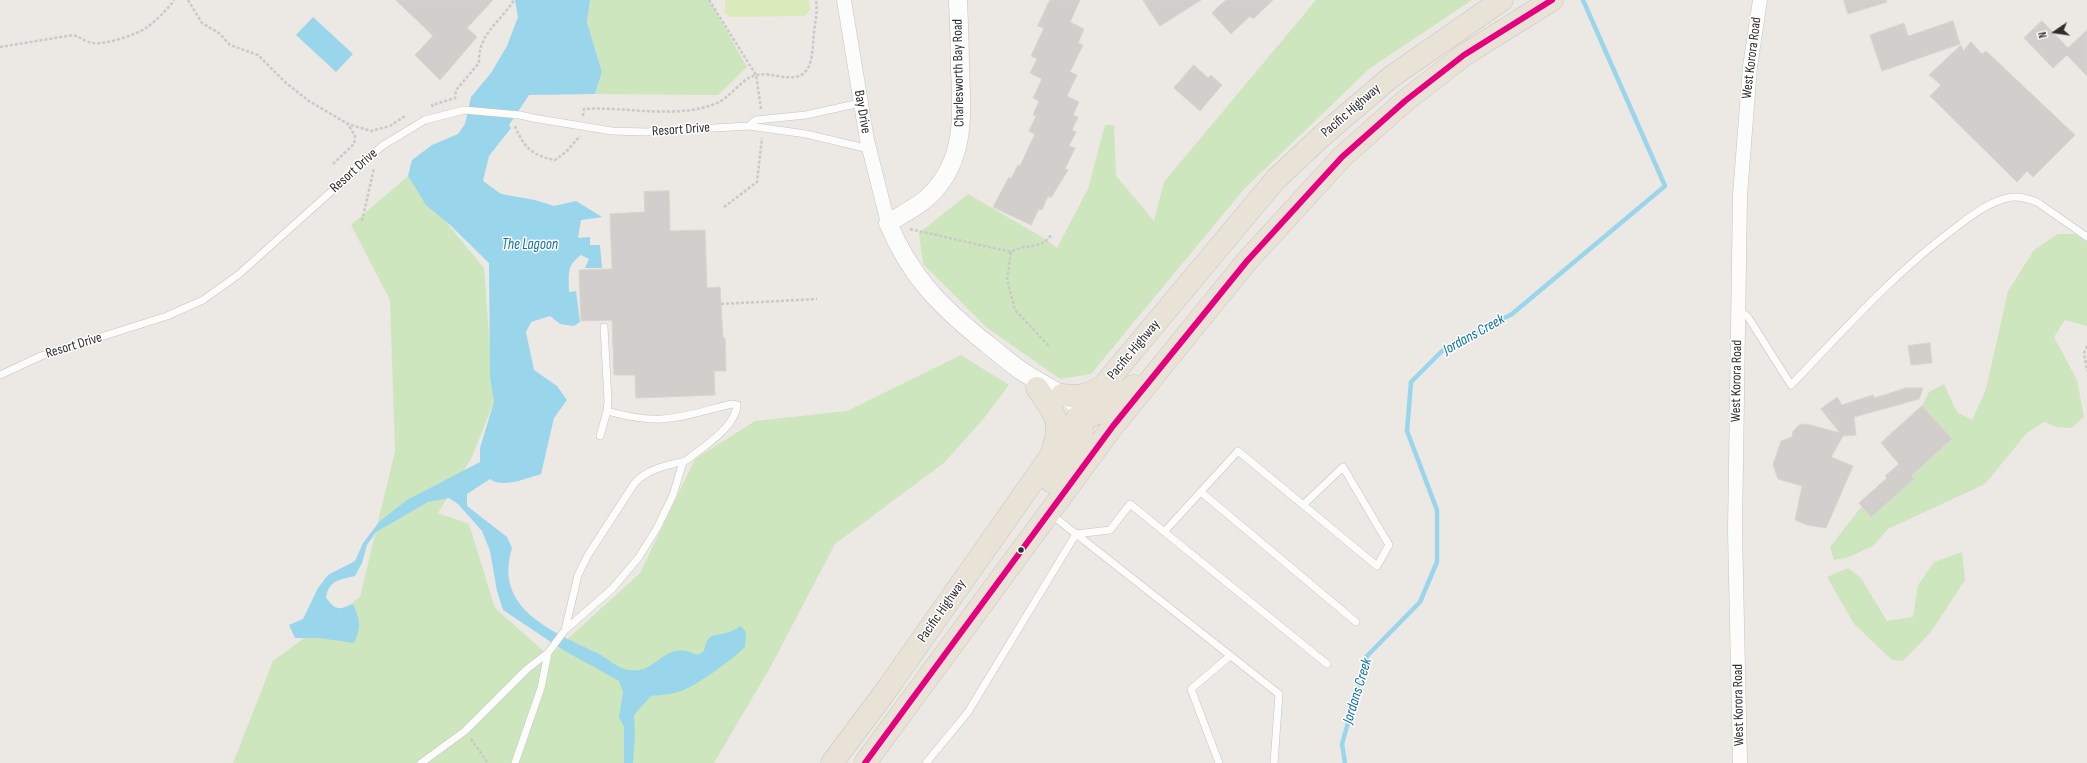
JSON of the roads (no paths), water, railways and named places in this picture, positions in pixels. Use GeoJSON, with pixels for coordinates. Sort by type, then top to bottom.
{"type":"FeatureCollection","features":[{"type":"Feature","properties":{"kind":"highway","name":"Pacific Highway"},"geometry":{"type":"LineString","coordinates":[[832,763],[885,692],[1052,452],[1081,417],[1104,385],[1276,180],[1323,134],[1390,77],[1502,0]]}},
{"type":"Feature","properties":{"kind":"highway","name":"Pacific Highway"},"geometry":{"type":"LineString","coordinates":[[865,763],[1112,426],[1247,261],[1342,157],[1406,101],[1464,55],[1552,0]]}},
{"type":"Feature","properties":{"kind":"highway"},"geometry":{"type":"LineString","coordinates":[[1002,577],[1012,548],[1022,526],[1079,442],[1082,432],[1081,417],[1102,411],[1165,360]]}},
{"type":"Feature","properties":{"kind":"highway"},"geometry":{"type":"LineString","coordinates":[[1062,395],[1078,397],[1089,394],[1104,385]]}},
{"type":"Feature","properties":{"kind":"highway"},"geometry":{"type":"LineString","coordinates":[[1037,388],[1052,410],[1057,422],[1058,434],[1052,452]]}},
{"type":"Feature","properties":{"kind":"street","name":"Bay Drive"},"geometry":{"type":"LineString","coordinates":[[844,0],[860,103],[869,148],[888,223]]}},
{"type":"Feature","properties":{"kind":"street","name":"Charlesworth Bay Road"},"geometry":{"type":"LineString","coordinates":[[888,223],[931,195],[946,175],[953,159],[960,136],[962,113],[958,0]]}},
{"type":"Feature","properties":{"kind":"street","name":"West Korora Road"},"geometry":{"type":"LineString","coordinates":[[1740,763],[1735,530],[1740,188],[1749,75],[1760,0]]}},
{"type":"Feature","properties":{"kind":"street"},"geometry":{"type":"LineString","coordinates":[[888,223],[899,249],[931,295],[970,330],[1023,372],[1062,395],[1081,417]]}},
{"type":"Feature","properties":{"kind":"street"},"geometry":{"type":"LineString","coordinates":[[1023,372],[1037,388],[1081,417]]}},
{"type":"Feature","properties":{"kind":"lane","name":"Resort Drive"},"geometry":{"type":"LineString","coordinates":[[749,126],[756,120],[806,115],[860,103]]}},
{"type":"Feature","properties":{"kind":"lane","name":"Resort Drive"},"geometry":{"type":"LineString","coordinates":[[0,375],[42,356],[167,316],[203,300],[238,276],[382,146],[408,128],[435,116],[464,110],[520,115],[612,131],[646,132],[749,126],[806,134],[869,148]]}},
{"type":"Feature","properties":{"kind":"lane"},"geometry":{"type":"LineString","coordinates":[[1738,309],[1748,317],[1791,385],[1890,281],[1933,244],[1982,208],[2008,198],[2029,199],[2037,202],[2087,237]]}},
{"type":"Feature","properties":{"kind":"lane"},"geometry":{"type":"LineString","coordinates":[[600,436],[608,412],[604,327]]}},
{"type":"Feature","properties":{"kind":"lane"},"geometry":{"type":"LineString","coordinates":[[564,632],[578,574],[588,555],[634,484],[638,479],[654,470],[674,463],[684,462],[706,445],[734,419],[737,405],[732,404],[681,417],[662,419],[636,418],[608,412]]}},
{"type":"Feature","properties":{"kind":"lane"},"geometry":{"type":"LineString","coordinates":[[1164,532],[1238,452],[1377,566],[1389,545],[1343,467],[1303,505]]}},
{"type":"Feature","properties":{"kind":"lane"},"geometry":{"type":"LineString","coordinates":[[421,763],[465,731],[527,669],[550,651],[564,632],[612,589],[639,557],[657,528],[673,495],[684,462]]}},
{"type":"Feature","properties":{"kind":"lane"},"geometry":{"type":"LineString","coordinates":[[1201,492],[1356,622]]}},
{"type":"Feature","properties":{"kind":"lane"},"geometry":{"type":"LineString","coordinates":[[1076,534],[1110,530],[1130,504],[1327,664]]}},
{"type":"Feature","properties":{"kind":"lane"},"geometry":{"type":"LineString","coordinates":[[1049,512],[1279,694],[1274,763]]}},
{"type":"Feature","properties":{"kind":"lane"},"geometry":{"type":"LineString","coordinates":[[926,763],[968,712],[1076,534]]}},
{"type":"Feature","properties":{"kind":"lane"},"geometry":{"type":"LineString","coordinates":[[514,763],[541,688],[550,651]]}},
{"type":"Feature","properties":{"kind":"lane"},"geometry":{"type":"LineString","coordinates":[[1219,763],[1191,689],[1230,656]]}},
{"type":"Feature","properties":{"kind":"water","name":"The Lagoon"},"geometry":{"type":"Polygon","coordinates":[[[515,0],[590,0],[587,22],[602,72],[595,94],[529,95],[509,125],[511,128],[489,156],[483,181],[501,194],[535,200],[554,206],[576,201],[602,217],[581,220],[578,238],[590,237],[590,245],[600,245],[602,268],[585,268],[589,259],[581,255],[573,263],[569,271],[569,292],[576,291],[580,322],[574,326],[560,324],[550,316],[531,322],[526,332],[534,370],[557,386],[567,400],[554,418],[541,474],[508,483],[495,482],[490,479],[467,494],[467,506],[507,537],[512,548],[508,569],[511,587],[519,602],[530,615],[562,636],[601,655],[612,663],[625,669],[639,670],[648,667],[669,653],[676,651],[686,651],[698,655],[704,651],[707,640],[712,636],[730,632],[741,626],[746,632],[745,647],[724,664],[699,682],[684,690],[651,696],[634,715],[635,735],[633,763],[624,763],[624,727],[619,717],[623,692],[619,681],[563,650],[503,610],[497,591],[490,551],[482,531],[458,504],[449,498],[428,502],[376,532],[367,545],[362,563],[355,576],[332,584],[327,592],[326,598],[335,607],[341,608],[353,604],[359,624],[354,643],[319,638],[295,638],[289,625],[303,619],[318,588],[328,575],[355,561],[363,543],[379,522],[407,500],[480,462],[480,448],[494,402],[490,377],[489,263],[450,225],[426,205],[408,176],[412,160],[432,145],[458,134],[465,124],[471,97],[491,73],[507,46],[518,17],[515,0]]]}},
{"type":"Feature","properties":{"kind":"water"},"geometry":{"type":"Polygon","coordinates":[[[313,17],[353,54],[336,72],[296,35],[313,17]]]}},
{"type":"Feature","properties":{"kind":"waterway","name":"Jordans Creek"},"geometry":{"type":"LineString","coordinates":[[1345,763],[1342,744],[1367,656],[1420,602],[1437,562],[1437,510],[1407,431],[1411,382],[1442,351],[1512,314],[1665,186],[1583,0]]}}]}
